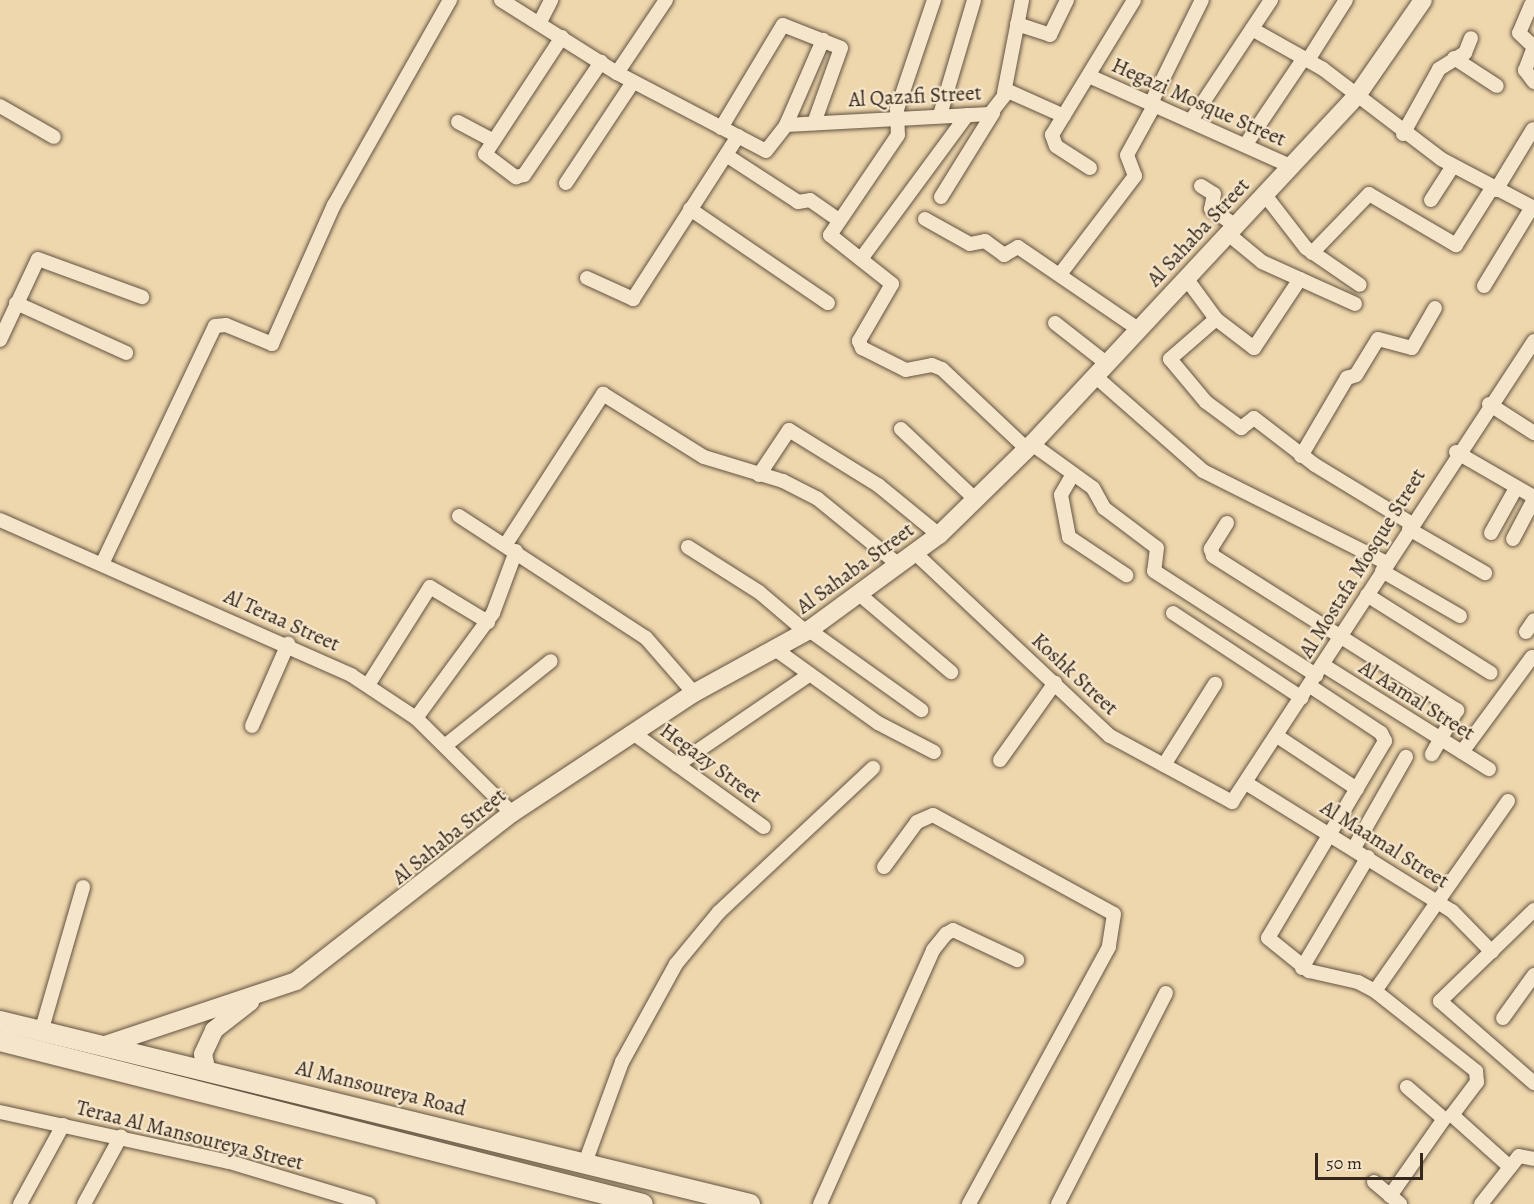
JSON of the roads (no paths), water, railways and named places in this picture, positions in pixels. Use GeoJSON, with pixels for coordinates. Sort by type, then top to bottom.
{"type":"FeatureCollection","features":[{"type":"Feature","properties":{"kind":"main road","name":"Al Mansoureya Road"},"geometry":{"type":"LineString","coordinates":[[0,1022],[206,1068],[750,1204]]}},
{"type":"Feature","properties":{"kind":"main road"},"geometry":{"type":"LineString","coordinates":[[0,1041],[643,1204]]}},
{"type":"Feature","properties":{"kind":"street"},"geometry":{"type":"LineString","coordinates":[[102,564],[215,326],[225,325],[272,344],[334,205],[450,0]]}},
{"type":"Feature","properties":{"kind":"street"},"geometry":{"type":"LineString","coordinates":[[501,0],[540,22],[617,73],[765,150],[786,125],[823,40]]}},
{"type":"Feature","properties":{"kind":"street"},"geometry":{"type":"LineString","coordinates":[[540,22],[551,0]]}},
{"type":"Feature","properties":{"kind":"street"},"geometry":{"type":"LineString","coordinates":[[617,73],[666,0]]}},
{"type":"Feature","properties":{"kind":"street"},"geometry":{"type":"LineString","coordinates":[[934,0],[898,116],[898,135],[838,220],[830,235],[892,286],[861,337],[862,348],[906,370],[932,365],[942,369],[1029,446],[1093,488],[1104,508],[1157,548],[1154,572],[1316,676],[1385,738],[1330,834],[1269,931],[1271,944],[1302,968],[1375,992],[1476,1071],[1477,1082],[1452,1114],[1510,1167]]}},
{"type":"Feature","properties":{"kind":"street"},"geometry":{"type":"LineString","coordinates":[[940,115],[974,0]]}},
{"type":"Feature","properties":{"kind":"street"},"geometry":{"type":"LineString","coordinates":[[1004,93],[1022,0]]}},
{"type":"Feature","properties":{"kind":"street"},"geometry":{"type":"LineString","coordinates":[[1017,24],[1050,35],[1067,0]]}},
{"type":"Feature","properties":{"kind":"street"},"geometry":{"type":"LineString","coordinates":[[1090,168],[1056,146],[1052,135],[1134,0]]}},
{"type":"Feature","properties":{"kind":"street"},"geometry":{"type":"LineString","coordinates":[[1060,273],[1135,176],[1127,155],[1202,0]]}},
{"type":"Feature","properties":{"kind":"street"},"geometry":{"type":"LineString","coordinates":[[1192,119],[1271,0]]}},
{"type":"Feature","properties":{"kind":"street"},"geometry":{"type":"LineString","coordinates":[[1246,144],[1346,0]]}},
{"type":"Feature","properties":{"kind":"street","name":"Al Sahaba Street"},"geometry":{"type":"LineString","coordinates":[[105,1046],[296,981],[512,813],[694,693],[808,631],[939,535],[1029,446],[1231,229],[1292,167],[1358,94],[1423,0]]}},
{"type":"Feature","properties":{"kind":"street"},"geometry":{"type":"LineString","coordinates":[[1528,4],[1519,33],[1534,47],[1525,70],[1534,81]]}},
{"type":"Feature","properties":{"kind":"street"},"geometry":{"type":"LineString","coordinates":[[721,128],[779,26],[823,40],[842,52],[814,123]]}},
{"type":"Feature","properties":{"kind":"street"},"geometry":{"type":"LineString","coordinates":[[1252,28],[1306,59],[1358,94],[1403,134],[1453,166],[1533,207],[1484,286]]}},
{"type":"Feature","properties":{"kind":"street"},"geometry":{"type":"LineString","coordinates":[[562,37],[493,141],[487,157],[518,177],[524,175],[601,62]]}},
{"type":"Feature","properties":{"kind":"street"},"geometry":{"type":"LineString","coordinates":[[1403,134],[1439,69],[1465,53],[1471,38]]}},
{"type":"Feature","properties":{"kind":"street"},"geometry":{"type":"LineString","coordinates":[[1454,58],[1497,86]]}},
{"type":"Feature","properties":{"kind":"street","name":"Hegazi Mosque Street"},"geometry":{"type":"LineString","coordinates":[[1089,76],[1192,119],[1292,167]]}},
{"type":"Feature","properties":{"kind":"street"},"geometry":{"type":"LineString","coordinates":[[566,183],[633,82]]}},
{"type":"Feature","properties":{"kind":"street","name":"Al Qazafi Street"},"geometry":{"type":"LineString","coordinates":[[786,125],[898,116],[967,115],[993,112],[1004,93],[1064,116]]}},
{"type":"Feature","properties":{"kind":"street"},"geometry":{"type":"LineString","coordinates":[[0,106],[54,137]]}},
{"type":"Feature","properties":{"kind":"street"},"geometry":{"type":"LineString","coordinates":[[941,197],[993,112]]}},
{"type":"Feature","properties":{"kind":"street"},"geometry":{"type":"LineString","coordinates":[[861,259],[967,115]]}},
{"type":"Feature","properties":{"kind":"street"},"geometry":{"type":"LineString","coordinates":[[458,122],[493,141]]}},
{"type":"Feature","properties":{"kind":"street"},"geometry":{"type":"LineString","coordinates":[[1312,253],[1369,194],[1434,234],[1458,244],[1533,129]]}},
{"type":"Feature","properties":{"kind":"street"},"geometry":{"type":"LineString","coordinates":[[587,278],[633,299],[738,136]]}},
{"type":"Feature","properties":{"kind":"street"},"geometry":{"type":"LineString","coordinates":[[726,155],[798,202],[810,200],[838,220]]}},
{"type":"Feature","properties":{"kind":"street"},"geometry":{"type":"LineString","coordinates":[[1431,200],[1453,166]]}},
{"type":"Feature","properties":{"kind":"street"},"geometry":{"type":"LineString","coordinates":[[1201,186],[1214,194],[1211,209],[1263,262],[1355,304]]}},
{"type":"Feature","properties":{"kind":"street"},"geometry":{"type":"LineString","coordinates":[[1265,195],[1312,253],[1360,285]]}},
{"type":"Feature","properties":{"kind":"street"},"geometry":{"type":"LineString","coordinates":[[690,209],[828,303]]}},
{"type":"Feature","properties":{"kind":"street"},"geometry":{"type":"LineString","coordinates":[[925,219],[970,244],[985,241],[1004,255],[1018,247],[1060,273],[1138,329]]}},
{"type":"Feature","properties":{"kind":"street"},"geometry":{"type":"LineString","coordinates":[[0,340],[35,260],[41,258],[142,297]]}},
{"type":"Feature","properties":{"kind":"street"},"geometry":{"type":"LineString","coordinates":[[1186,278],[1216,319],[1256,347],[1300,279]]}},
{"type":"Feature","properties":{"kind":"street"},"geometry":{"type":"LineString","coordinates":[[16,303],[126,353]]}},
{"type":"Feature","properties":{"kind":"street"},"geometry":{"type":"LineString","coordinates":[[1301,456],[1347,378],[1356,375],[1378,339],[1412,348],[1435,308]]}},
{"type":"Feature","properties":{"kind":"street"},"geometry":{"type":"LineString","coordinates":[[1216,319],[1171,357],[1170,364],[1241,428],[1254,418],[1301,456],[1485,573]]}},
{"type":"Feature","properties":{"kind":"street"},"geometry":{"type":"LineString","coordinates":[[1055,323],[1203,471],[1385,567],[1460,616]]}},
{"type":"Feature","properties":{"kind":"street","name":"Al Mostafa Mosque Street"},"geometry":{"type":"LineString","coordinates":[[1224,801],[1232,802],[1246,783],[1341,637],[1456,452],[1534,340]]}},
{"type":"Feature","properties":{"kind":"street"},"geometry":{"type":"LineString","coordinates":[[416,718],[488,622],[511,548],[603,394],[704,457],[759,475],[831,507],[899,565]]}},
{"type":"Feature","properties":{"kind":"street"},"geometry":{"type":"LineString","coordinates":[[1489,404],[1534,433]]}},
{"type":"Feature","properties":{"kind":"street"},"geometry":{"type":"LineString","coordinates":[[900,429],[976,500]]}},
{"type":"Feature","properties":{"kind":"street"},"geometry":{"type":"LineString","coordinates":[[759,475],[789,430],[878,485],[939,535]]}},
{"type":"Feature","properties":{"kind":"street"},"geometry":{"type":"LineString","coordinates":[[1456,452],[1534,499],[1513,540]]}},
{"type":"Feature","properties":{"kind":"street"},"geometry":{"type":"LineString","coordinates":[[1073,474],[1060,495],[1069,537],[1126,575]]}},
{"type":"Feature","properties":{"kind":"street"},"geometry":{"type":"LineString","coordinates":[[1491,533],[1516,488]]}},
{"type":"Feature","properties":{"kind":"street"},"geometry":{"type":"LineString","coordinates":[[459,516],[646,638],[694,693]]}},
{"type":"Feature","properties":{"kind":"street","name":"Al Teraa Street"},"geometry":{"type":"LineString","coordinates":[[0,520],[288,644],[368,686],[416,718],[446,745],[512,813]]}},
{"type":"Feature","properties":{"kind":"street"},"geometry":{"type":"LineString","coordinates":[[1227,523],[1212,554],[1455,708],[1457,716],[1432,754]]}},
{"type":"Feature","properties":{"kind":"street"},"geometry":{"type":"LineString","coordinates":[[688,547],[759,592],[808,631],[921,710]]}},
{"type":"Feature","properties":{"kind":"street","name":"Koshk Street"},"geometry":{"type":"LineString","coordinates":[[915,553],[1110,736],[1224,801]]}},
{"type":"Feature","properties":{"kind":"street"},"geometry":{"type":"LineString","coordinates":[[368,686],[430,587],[488,622]]}},
{"type":"Feature","properties":{"kind":"street"},"geometry":{"type":"LineString","coordinates":[[859,594],[951,672]]}},
{"type":"Feature","properties":{"kind":"street"},"geometry":{"type":"LineString","coordinates":[[1367,595],[1491,673]]}},
{"type":"Feature","properties":{"kind":"street"},"geometry":{"type":"LineString","coordinates":[[1173,613],[1302,698]]}},
{"type":"Feature","properties":{"kind":"street"},"geometry":{"type":"LineString","coordinates":[[252,726],[288,644]]}},
{"type":"Feature","properties":{"kind":"street"},"geometry":{"type":"LineString","coordinates":[[775,649],[878,723],[934,752]]}},
{"type":"Feature","properties":{"kind":"street"},"geometry":{"type":"LineString","coordinates":[[1462,752],[1532,657]]}},
{"type":"Feature","properties":{"kind":"street"},"geometry":{"type":"LineString","coordinates":[[446,745],[551,661]]}},
{"type":"Feature","properties":{"kind":"street"},"geometry":{"type":"LineString","coordinates":[[677,765],[809,675]]}},
{"type":"Feature","properties":{"kind":"street","name":"Al Aamal Street"},"geometry":{"type":"LineString","coordinates":[[1316,676],[1441,740],[1489,770]]}},
{"type":"Feature","properties":{"kind":"street"},"geometry":{"type":"LineString","coordinates":[[1000,760],[1055,683]]}},
{"type":"Feature","properties":{"kind":"street"},"geometry":{"type":"LineString","coordinates":[[1164,765],[1215,684]]}},
{"type":"Feature","properties":{"kind":"street","name":"Hegazy Street"},"geometry":{"type":"LineString","coordinates":[[633,733],[764,827]]}},
{"type":"Feature","properties":{"kind":"street"},"geometry":{"type":"LineString","coordinates":[[1277,736],[1357,789]]}},
{"type":"Feature","properties":{"kind":"street"},"geometry":{"type":"LineString","coordinates":[[1354,848],[1406,757]]}},
{"type":"Feature","properties":{"kind":"street"},"geometry":{"type":"LineString","coordinates":[[585,1163],[622,1062],[676,964],[719,912],[873,768]]}},
{"type":"Feature","properties":{"kind":"street","name":"Al Maamal Street"},"geometry":{"type":"LineString","coordinates":[[1246,783],[1354,848],[1437,902],[1492,952]]}},
{"type":"Feature","properties":{"kind":"street"},"geometry":{"type":"LineString","coordinates":[[1375,992],[1508,801]]}},
{"type":"Feature","properties":{"kind":"street"},"geometry":{"type":"LineString","coordinates":[[884,867],[917,822],[933,815],[1114,914],[1108,947],[969,1204]]}},
{"type":"Feature","properties":{"kind":"street"},"geometry":{"type":"LineString","coordinates":[[1302,968],[1368,857]]}},
{"type":"Feature","properties":{"kind":"street"},"geometry":{"type":"LineString","coordinates":[[41,1032],[83,887]]}},
{"type":"Feature","properties":{"kind":"street"},"geometry":{"type":"LineString","coordinates":[[1534,910],[1440,1001],[1534,1083]]}},
{"type":"Feature","properties":{"kind":"street"},"geometry":{"type":"LineString","coordinates":[[820,1204],[933,951],[946,934],[953,930],[1017,960]]}},
{"type":"Feature","properties":{"kind":"street"},"geometry":{"type":"LineString","coordinates":[[1503,1018],[1534,975]]}},
{"type":"Feature","properties":{"kind":"street","name":"Al Sahaba Street"},"geometry":{"type":"LineString","coordinates":[[206,1068],[203,1054],[224,1019],[249,1002],[296,991],[296,981]]}},
{"type":"Feature","properties":{"kind":"street"},"geometry":{"type":"LineString","coordinates":[[1058,1204],[1166,993]]}},
{"type":"Feature","properties":{"kind":"street"},"geometry":{"type":"LineString","coordinates":[[1374,1182],[1395,1200],[1444,1119],[1407,1087]]}},
{"type":"Feature","properties":{"kind":"street"},"geometry":{"type":"LineString","coordinates":[[0,1126],[3,1113]]}},
{"type":"Feature","properties":{"kind":"street","name":"Teraa Al Mansoureya Street"},"geometry":{"type":"LineString","coordinates":[[3,1113],[121,1136],[369,1204]]}},
{"type":"Feature","properties":{"kind":"street"},"geometry":{"type":"LineString","coordinates":[[20,1204],[63,1125]]}},
{"type":"Feature","properties":{"kind":"street"},"geometry":{"type":"LineString","coordinates":[[84,1204],[121,1136]]}},
{"type":"Feature","properties":{"kind":"street"},"geometry":{"type":"LineString","coordinates":[[1481,1204],[1521,1155],[1534,1158]]}}]}
